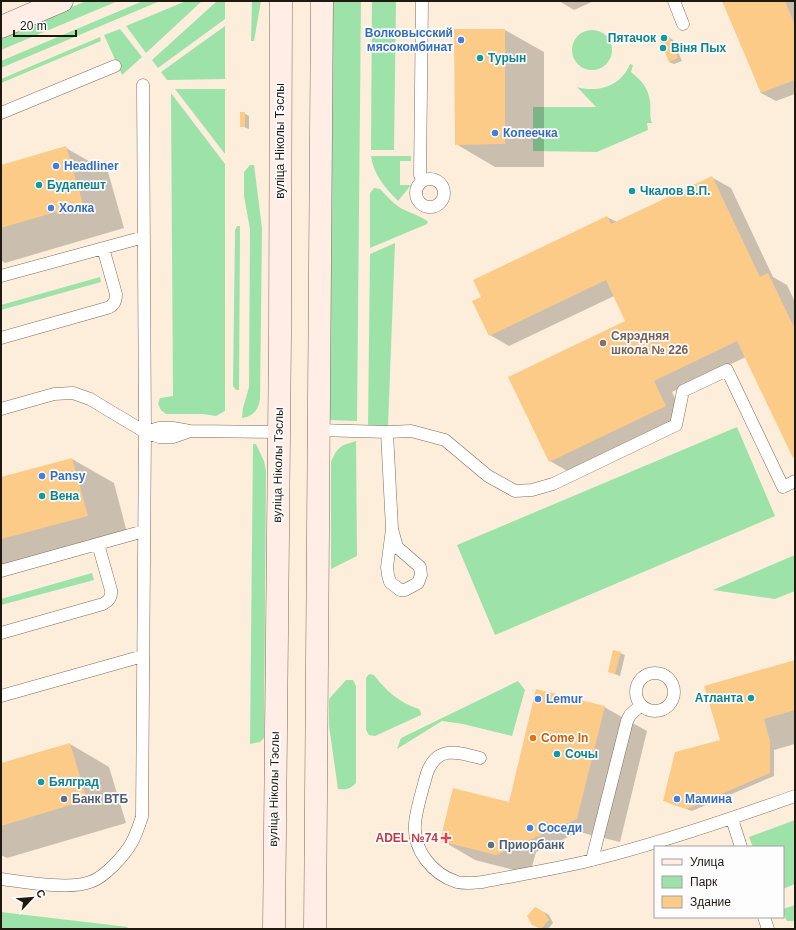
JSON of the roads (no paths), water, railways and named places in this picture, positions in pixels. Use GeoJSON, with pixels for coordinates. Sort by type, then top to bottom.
{"type":"FeatureCollection","features":[{"type":"Feature","properties":{"kind":"main road"},"geometry":{"type":"LineString","coordinates":[[1,27],[62,1]]}},
{"type":"Feature","properties":{"kind":"main road","name":"вуліца Ніколы Тэслы"},"geometry":{"type":"LineString","coordinates":[[274,929],[279,432],[281,1]]}},
{"type":"Feature","properties":{"kind":"main road"},"geometry":{"type":"LineString","coordinates":[[315,929],[322,1]]}},
{"type":"Feature","properties":{"kind":"lane"},"geometry":{"type":"LineString","coordinates":[[422,1],[420,176],[423,181]]}},
{"type":"Feature","properties":{"kind":"lane"},"geometry":{"type":"LineString","coordinates":[[674,1],[683,24]]}},
{"type":"Feature","properties":{"kind":"lane"},"geometry":{"type":"LineString","coordinates":[[1,113],[115,66]]}},
{"type":"Feature","properties":{"kind":"lane"},"geometry":{"type":"LineString","coordinates":[[1,879],[66,886],[90,882],[112,868],[132,843],[142,817],[146,432],[143,85]]}},
{"type":"Feature","properties":{"kind":"lane"},"geometry":{"type":"LineString","coordinates":[[1,276],[144,237]]}},
{"type":"Feature","properties":{"kind":"lane"},"geometry":{"type":"LineString","coordinates":[[1,338],[113,305],[116,300],[116,294],[103,248]]}},
{"type":"Feature","properties":{"kind":"lane"},"geometry":{"type":"LineString","coordinates":[[318,430],[387,432],[411,431],[445,440],[488,476],[516,491],[532,490],[552,484],[676,425],[683,391],[727,370],[783,487],[795,482]]}},
{"type":"Feature","properties":{"kind":"lane"},"geometry":{"type":"LineString","coordinates":[[1,409],[54,394],[73,393],[90,399],[146,432],[159,428],[173,428],[190,431],[279,432]]}},
{"type":"Feature","properties":{"kind":"lane"},"geometry":{"type":"LineString","coordinates":[[387,432],[392,529],[387,568],[390,582],[400,590],[405,590],[418,583],[421,575],[420,567],[397,547],[392,529]]}},
{"type":"Feature","properties":{"kind":"lane"},"geometry":{"type":"LineString","coordinates":[[1,571],[144,531]]}},
{"type":"Feature","properties":{"kind":"lane"},"geometry":{"type":"LineString","coordinates":[[1,633],[103,604],[108,601],[111,596],[111,590],[98,544]]}},
{"type":"Feature","properties":{"kind":"lane"},"geometry":{"type":"LineString","coordinates":[[1,696],[143,656]]}},
{"type":"Feature","properties":{"kind":"lane"},"geometry":{"type":"LineString","coordinates":[[592,860],[627,721],[635,710],[641,705]]}},
{"type":"Feature","properties":{"kind":"lane"},"geometry":{"type":"LineString","coordinates":[[480,758],[454,752],[446,753],[434,760],[429,766],[415,822],[415,835],[424,859],[432,868],[444,876],[457,882],[469,884],[592,860],[732,819],[795,796]]}},
{"type":"Feature","properties":{"kind":"lane"},"geometry":{"type":"LineString","coordinates":[[732,819],[741,846]]}},
{"type":"Feature","properties":{"kind":"lane"},"geometry":{"type":"LineString","coordinates":[[764,918],[768,929]]}},
{"type":"Feature","properties":{"kind":"place","name":"Пятачок"},"geometry":{"type":"Point","coordinates":[664,38]}},
{"type":"Feature","properties":{"kind":"place","name":"Волковысский мясокомбинат"},"geometry":{"type":"Point","coordinates":[461,40]}},
{"type":"Feature","properties":{"kind":"place","name":"Віня Пых"},"geometry":{"type":"Point","coordinates":[663,48]}},
{"type":"Feature","properties":{"kind":"place","name":"Турын"},"geometry":{"type":"Point","coordinates":[480,58]}},
{"type":"Feature","properties":{"kind":"place","name":"Копеечка"},"geometry":{"type":"Point","coordinates":[495,133]}},
{"type":"Feature","properties":{"kind":"place","name":"Headliner"},"geometry":{"type":"Point","coordinates":[56,166]}},
{"type":"Feature","properties":{"kind":"place","name":"Будапешт"},"geometry":{"type":"Point","coordinates":[39,185]}},
{"type":"Feature","properties":{"kind":"place","name":"Чкалов В.П."},"geometry":{"type":"Point","coordinates":[632,191]}},
{"type":"Feature","properties":{"kind":"place","name":"Холка"},"geometry":{"type":"Point","coordinates":[51,208]}},
{"type":"Feature","properties":{"kind":"place","name":"Сярэдняя школа № 226"},"geometry":{"type":"Point","coordinates":[603,343]}},
{"type":"Feature","properties":{"kind":"place","name":"Pansy"},"geometry":{"type":"Point","coordinates":[42,476]}},
{"type":"Feature","properties":{"kind":"place","name":"Вена"},"geometry":{"type":"Point","coordinates":[42,496]}},
{"type":"Feature","properties":{"kind":"place","name":"Атланта"},"geometry":{"type":"Point","coordinates":[751,698]}},
{"type":"Feature","properties":{"kind":"place","name":"Lemur"},"geometry":{"type":"Point","coordinates":[538,699]}},
{"type":"Feature","properties":{"kind":"place","name":"Come In"},"geometry":{"type":"Point","coordinates":[533,738]}},
{"type":"Feature","properties":{"kind":"place","name":"Сочы"},"geometry":{"type":"Point","coordinates":[557,754]}},
{"type":"Feature","properties":{"kind":"place","name":"Бялград"},"geometry":{"type":"Point","coordinates":[41,782]}},
{"type":"Feature","properties":{"kind":"place","name":"Банк ВТБ"},"geometry":{"type":"Point","coordinates":[64,799]}},
{"type":"Feature","properties":{"kind":"place","name":"Мамина"},"geometry":{"type":"Point","coordinates":[677,799]}},
{"type":"Feature","properties":{"kind":"place","name":"Соседи"},"geometry":{"type":"Point","coordinates":[530,828]}},
{"type":"Feature","properties":{"kind":"place","name":"ADEL №74"},"geometry":{"type":"Point","coordinates":[446,838]}},
{"type":"Feature","properties":{"kind":"place","name":"Приорбанк"},"geometry":{"type":"Point","coordinates":[491,845]}}]}
